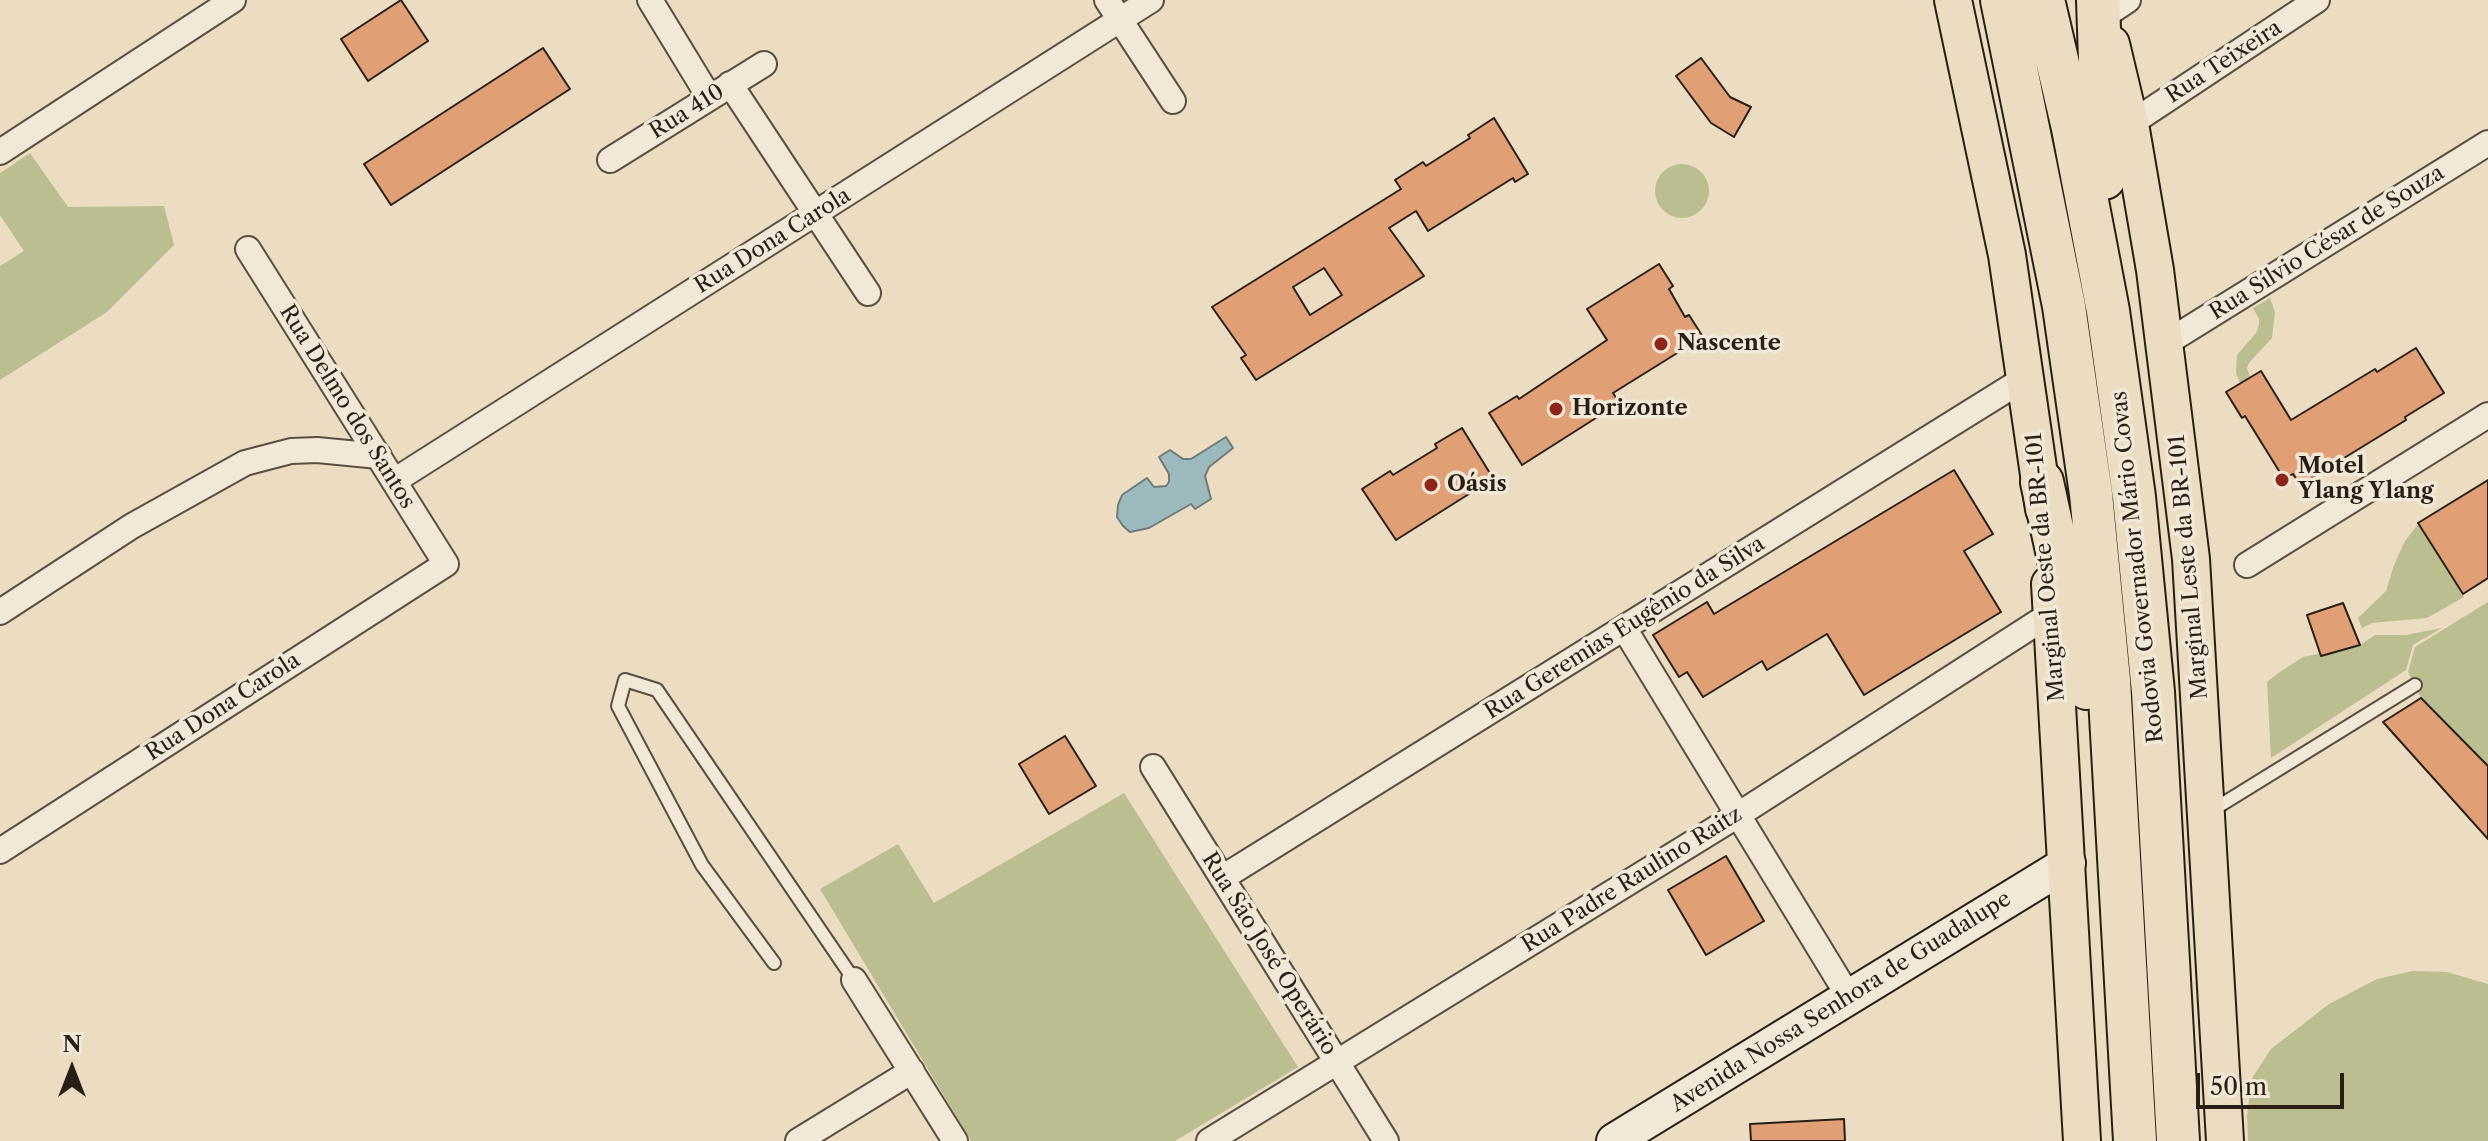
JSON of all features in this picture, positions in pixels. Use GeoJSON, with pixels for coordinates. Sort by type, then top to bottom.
{"type":"FeatureCollection","features":[{"type":"Feature","properties":{"kind":"highway","name":"Rodovia Governador Mário Covas"},"geometry":{"type":"LineString","coordinates":[[2002,0],[2047,215],[2079,404],[2101,581],[2135,1141]]}},
{"type":"Feature","properties":{"kind":"highway","name":"Rodovia Governador Mário Covas"},"geometry":{"type":"LineString","coordinates":[[2043,0],[2073,128],[2108,311],[2134,497],[2152,678],[2178,1141]]}},
{"type":"Feature","properties":{"kind":"highway"},"geometry":{"type":"LineString","coordinates":[[2107,4],[2108,311]]}},
{"type":"Feature","properties":{"kind":"highway"},"geometry":{"type":"LineString","coordinates":[[2042,482],[2119,838]]}},
{"type":"Feature","properties":{"kind":"main road","name":"Marginal Oeste da BR-101"},"geometry":{"type":"LineString","coordinates":[[1953,0],[2007,255],[2042,482],[2068,863],[2082,1141]]}},
{"type":"Feature","properties":{"kind":"main road","name":"Marginal Leste da BR-101"},"geometry":{"type":"LineString","coordinates":[[2107,4],[2166,343],[2191,559],[2225,1141]]}},
{"type":"Feature","properties":{"kind":"street"},"geometry":{"type":"LineString","coordinates":[[0,152],[233,0]]}},
{"type":"Feature","properties":{"kind":"street"},"geometry":{"type":"LineString","coordinates":[[650,0],[815,213],[868,293]]}},
{"type":"Feature","properties":{"kind":"street","name":"Rua Dona Carola"},"geometry":{"type":"LineString","coordinates":[[394,481],[815,213],[1114,10],[1151,0]]}},
{"type":"Feature","properties":{"kind":"street","name":"Rua Teixeira"},"geometry":{"type":"LineString","coordinates":[[2130,124],[2317,0]]}},
{"type":"Feature","properties":{"kind":"street"},"geometry":{"type":"LineString","coordinates":[[1114,10],[1173,101]]}},
{"type":"Feature","properties":{"kind":"street","name":"Rua 410"},"geometry":{"type":"LineString","coordinates":[[610,160],[764,64]]}},
{"type":"Feature","properties":{"kind":"street","name":"Rua Sílvio César de Souza"},"geometry":{"type":"LineString","coordinates":[[2166,343],[2488,143]]}},
{"type":"Feature","properties":{"kind":"street","name":"Rua Delmo dos Santos"},"geometry":{"type":"LineString","coordinates":[[248,249],[446,564]]}},
{"type":"Feature","properties":{"kind":"street","name":"Rua Geremias Eugênio da Silva"},"geometry":{"type":"LineString","coordinates":[[1222,878],[2027,377]]}},
{"type":"Feature","properties":{"kind":"street"},"geometry":{"type":"LineString","coordinates":[[2247,565],[2488,415]]}},
{"type":"Feature","properties":{"kind":"street"},"geometry":{"type":"LineString","coordinates":[[0,612],[132,526],[245,463],[291,451],[317,450],[379,456]]}},
{"type":"Feature","properties":{"kind":"street","name":"Rua Dona Carola"},"geometry":{"type":"LineString","coordinates":[[0,851],[446,564]]}},
{"type":"Feature","properties":{"kind":"street","name":"Rua Padre Raulino Raitz"},"geometry":{"type":"LineString","coordinates":[[1209,1141],[1738,815],[2052,613]]}},
{"type":"Feature","properties":{"kind":"street"},"geometry":{"type":"LineString","coordinates":[[1624,628],[1849,997]]}},
{"type":"Feature","properties":{"kind":"street","name":"Rua São José Operário"},"geometry":{"type":"LineString","coordinates":[[1153,767],[1386,1141]]}},
{"type":"Feature","properties":{"kind":"street","name":"Avenida Nossa Senhora de Guadalupe"},"geometry":{"type":"LineString","coordinates":[[1614,1141],[2068,863]]}},
{"type":"Feature","properties":{"kind":"street"},"geometry":{"type":"LineString","coordinates":[[854,980],[955,1141]]}},
{"type":"Feature","properties":{"kind":"street"},"geometry":{"type":"LineString","coordinates":[[798,1141],[912,1071]]}},
{"type":"Feature","properties":{"kind":"lane"},"geometry":{"type":"LineString","coordinates":[[774,963],[702,865],[618,706],[625,680],[657,690],[854,980]]}},
{"type":"Feature","properties":{"kind":"lane"},"geometry":{"type":"LineString","coordinates":[[2208,812],[2415,685]]}},
{"type":"Feature","properties":{"kind":"green space"},"geometry":{"type":"Polygon","coordinates":[[[30,153],[68,207],[164,206],[174,245],[107,312],[0,380],[0,266],[24,251],[0,215],[0,173],[30,153]]]}},
{"type":"Feature","properties":{"kind":"green space"},"geometry":{"type":"Polygon","coordinates":[[[1682,164],[1701,172],[1709,191],[1701,210],[1682,218],[1663,210],[1655,191],[1663,172],[1682,164]]]}},
{"type":"Feature","properties":{"kind":"green space"},"geometry":{"type":"Polygon","coordinates":[[[2270,298],[2275,312],[2272,338],[2249,363],[2250,377],[2240,383],[2236,373],[2237,355],[2259,325],[2253,308],[2270,298]]]}},
{"type":"Feature","properties":{"kind":"green space"},"geometry":{"type":"Polygon","coordinates":[[[2418,524],[2464,597],[2427,618],[2372,623],[2362,628],[2358,618],[2386,591],[2405,541],[2418,524]]]}},
{"type":"Feature","properties":{"kind":"green space"},"geometry":{"type":"Polygon","coordinates":[[[2488,602],[2488,839],[2383,722],[2421,698],[2408,672],[2415,647],[2488,602]]]}},
{"type":"Feature","properties":{"kind":"green space"},"geometry":{"type":"Polygon","coordinates":[[[2442,628],[2413,645],[2406,670],[2271,758],[2267,682],[2277,674],[2303,657],[2360,645],[2375,635],[2406,635],[2442,628]]]}},
{"type":"Feature","properties":{"kind":"green space"},"geometry":{"type":"Polygon","coordinates":[[[1124,793],[1298,1067],[1175,1141],[971,1141],[820,889],[898,844],[934,903],[1124,793]]]}},
{"type":"Feature","properties":{"kind":"green space"},"geometry":{"type":"Polygon","coordinates":[[[2413,971],[2447,972],[2488,984],[2488,1141],[2248,1141],[2247,1116],[2252,1078],[2271,1049],[2329,1004],[2377,979],[2413,971]]]}},
{"type":"Feature","properties":{"kind":"water"},"geometry":{"type":"Polygon","coordinates":[[[1226,437],[1233,448],[1209,467],[1205,476],[1211,499],[1195,509],[1191,504],[1149,528],[1130,532],[1123,526],[1117,517],[1122,495],[1147,478],[1154,487],[1166,486],[1169,482],[1169,474],[1159,457],[1170,450],[1183,459],[1191,459],[1226,437]]]}},
{"type":"Feature","properties":{"kind":"building"},"geometry":{"type":"Polygon","coordinates":[[[401,0],[428,41],[368,81],[341,39],[401,0]]]}},
{"type":"Feature","properties":{"kind":"building"},"geometry":{"type":"Polygon","coordinates":[[[543,48],[570,89],[391,205],[364,164],[543,48]]]}},
{"type":"Feature","properties":{"kind":"building"},"geometry":{"type":"Polygon","coordinates":[[[1701,58],[1730,97],[1751,107],[1734,137],[1711,123],[1676,76],[1701,58]]]}},
{"type":"Feature","properties":{"kind":"building"},"geometry":{"type":"Polygon","coordinates":[[[1494,118],[1528,174],[1515,182],[1513,178],[1428,231],[1416,211],[1389,228],[1424,276],[1256,380],[1241,358],[1246,355],[1212,307],[1401,189],[1395,180],[1423,162],[1426,166],[1470,138],[1468,135],[1494,118]],[[1324,268],[1293,287],[1310,315],[1342,295],[1324,268]]]}},
{"type":"Feature","properties":{"kind":"building"},"geometry":{"type":"Polygon","coordinates":[[[1659,264],[1673,286],[1669,289],[1685,317],[1689,315],[1703,337],[1613,393],[1622,407],[1609,415],[1607,411],[1522,465],[1489,413],[1517,396],[1519,399],[1607,340],[1587,309],[1659,264]]]}},
{"type":"Feature","properties":{"kind":"building"},"geometry":{"type":"Polygon","coordinates":[[[2416,348],[2444,393],[2300,485],[2293,474],[2284,479],[2245,416],[2242,418],[2226,392],[2261,371],[2291,420],[2416,348]]]}},
{"type":"Feature","properties":{"kind":"building","name":"Oásis"},"geometry":{"type":"Polygon","coordinates":[[[1462,428],[1496,483],[1483,491],[1480,487],[1396,540],[1362,489],[1390,471],[1393,475],[1437,448],[1435,444],[1462,428]]]}},
{"type":"Feature","properties":{"kind":"building"},"geometry":{"type":"Polygon","coordinates":[[[1954,470],[1993,534],[1964,551],[2001,612],[1864,695],[1827,634],[1767,670],[1762,661],[1703,697],[1687,672],[1679,677],[1653,635],[1707,602],[1714,614],[1954,470]]]}},
{"type":"Feature","properties":{"kind":"building"},"geometry":{"type":"Polygon","coordinates":[[[2488,480],[2488,578],[2463,594],[2418,523],[2488,480]]]}},
{"type":"Feature","properties":{"kind":"building"},"geometry":{"type":"Polygon","coordinates":[[[2343,603],[2360,645],[2321,656],[2307,615],[2343,603]]]}},
{"type":"Feature","properties":{"kind":"building"},"geometry":{"type":"Polygon","coordinates":[[[2421,698],[2488,766],[2488,839],[2383,722],[2421,698]]]}},
{"type":"Feature","properties":{"kind":"building"},"geometry":{"type":"Polygon","coordinates":[[[1065,736],[1096,786],[1049,814],[1019,764],[1065,736]]]}},
{"type":"Feature","properties":{"kind":"building"},"geometry":{"type":"Polygon","coordinates":[[[1726,856],[1764,921],[1706,955],[1668,890],[1726,856]]]}},
{"type":"Feature","properties":{"kind":"building"},"geometry":{"type":"Polygon","coordinates":[[[1844,1119],[1845,1141],[1751,1141],[1750,1124],[1844,1119]]]}},
{"type":"Feature","properties":{"kind":"place","name":"Nascente"},"geometry":{"type":"Point","coordinates":[1661,344]}},
{"type":"Feature","properties":{"kind":"place","name":"Horizonte"},"geometry":{"type":"Point","coordinates":[1556,409]}},
{"type":"Feature","properties":{"kind":"place","name":"Motel Ylang Ylang"},"geometry":{"type":"Point","coordinates":[2282,480]}},
{"type":"Feature","properties":{"kind":"place","name":"Oásis"},"geometry":{"type":"Point","coordinates":[1431,485]}}]}
